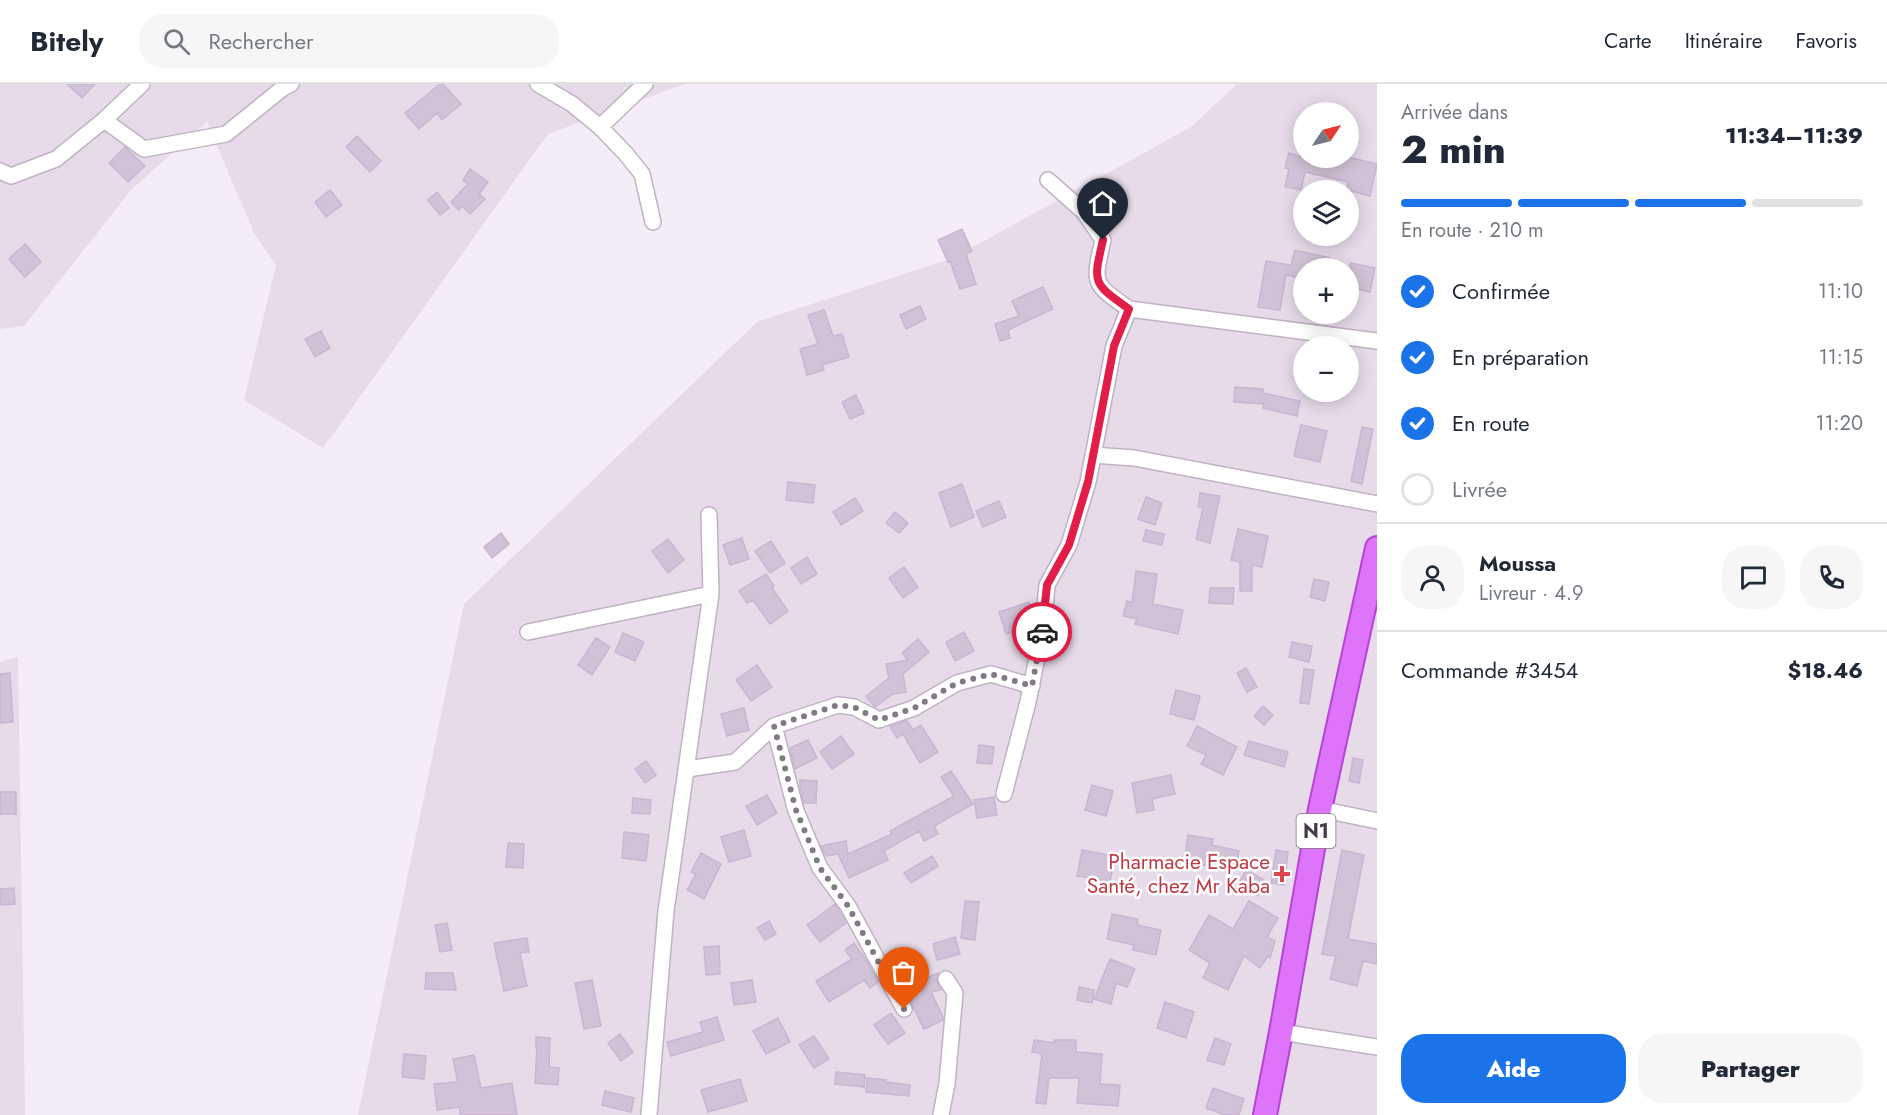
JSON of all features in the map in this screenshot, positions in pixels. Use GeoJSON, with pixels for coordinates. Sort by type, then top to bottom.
{"type":"FeatureCollection","features":[{"type":"Feature","properties":{"kind":"highway","name":"N1"},"geometry":{"type":"LineString","coordinates":[[1265,1115],[1320,810],[1377,548]]}},
{"type":"Feature","properties":{"kind":"street"},"geometry":{"type":"LineString","coordinates":[[0,171],[11,176],[56,159],[104,120],[142,84]]}},
{"type":"Feature","properties":{"kind":"street"},"geometry":{"type":"LineString","coordinates":[[104,120],[144,149],[225,134],[291,84]]}},
{"type":"Feature","properties":{"kind":"street"},"geometry":{"type":"LineString","coordinates":[[538,84],[572,104],[600,127],[626,154],[642,174],[652,222]]}},
{"type":"Feature","properties":{"kind":"street"},"geometry":{"type":"LineString","coordinates":[[600,127],[645,84]]}},
{"type":"Feature","properties":{"kind":"street"},"geometry":{"type":"LineString","coordinates":[[1048,180],[1084,212],[1103,240],[1096,272],[1102,289],[1129,309],[1377,341]]}},
{"type":"Feature","properties":{"kind":"street"},"geometry":{"type":"LineString","coordinates":[[1004,794],[1032,686],[1043,628],[1047,585],[1069,545],[1088,482],[1114,346],[1129,309]]}},
{"type":"Feature","properties":{"kind":"street"},"geometry":{"type":"LineString","coordinates":[[1093,455],[1134,458],[1377,504]]}},
{"type":"Feature","properties":{"kind":"street"},"geometry":{"type":"LineString","coordinates":[[649,1115],[666,911],[711,594],[709,515]]}},
{"type":"Feature","properties":{"kind":"street"},"geometry":{"type":"LineString","coordinates":[[528,632],[711,594]]}},
{"type":"Feature","properties":{"kind":"street"},"geometry":{"type":"LineString","coordinates":[[687,769],[735,762],[774,726],[838,705],[854,707],[879,720],[914,708],[957,683],[991,674],[1032,686]]}},
{"type":"Feature","properties":{"kind":"street"},"geometry":{"type":"LineString","coordinates":[[774,726],[796,810],[820,868],[848,906],[904,1009]]}},
{"type":"Feature","properties":{"kind":"street"},"geometry":{"type":"LineString","coordinates":[[1320,810],[1377,821]]}},
{"type":"Feature","properties":{"kind":"street"},"geometry":{"type":"LineString","coordinates":[[941,1115],[947,1083],[955,993],[946,979]]}},
{"type":"Feature","properties":{"kind":"street"},"geometry":{"type":"LineString","coordinates":[[1281,1032],[1377,1047]]}},
{"type":"Feature","properties":{"kind":"shaded area"},"geometry":{"type":"Polygon","coordinates":[[[0,84],[685,84],[548,134],[323,448],[244,400],[276,265],[254,233],[207,122],[131,190],[24,326],[0,329],[0,84]]]}},
{"type":"Feature","properties":{"kind":"shaded area"},"geometry":{"type":"Polygon","coordinates":[[[1237,84],[1377,84],[1377,1115],[358,1115],[464,604],[757,322],[953,258],[1191,127],[1237,84]]]}},
{"type":"Feature","properties":{"kind":"shaded area"},"geometry":{"type":"Polygon","coordinates":[[[18,657],[25,1115],[0,1115],[0,662],[18,657]]]}},
{"type":"Feature","properties":{"kind":"building"},"geometry":{"type":"Polygon","coordinates":[[[67,84],[95,84],[82,98],[67,84]]]}},
{"type":"Feature","properties":{"kind":"building"},"geometry":{"type":"Polygon","coordinates":[[[440,84],[443,84],[461,104],[442,120],[437,113],[419,129],[405,113],[440,84]]]}},
{"type":"Feature","properties":{"kind":"building"},"geometry":{"type":"Polygon","coordinates":[[[357,136],[381,161],[370,172],[346,147],[357,136]]]}},
{"type":"Feature","properties":{"kind":"building"},"geometry":{"type":"Polygon","coordinates":[[[125,147],[145,166],[128,182],[109,163],[125,147]]]}},
{"type":"Feature","properties":{"kind":"building"},"geometry":{"type":"Polygon","coordinates":[[[1289,153],[1293,154],[1293,168],[1359,168],[1359,160],[1377,164],[1370,196],[1359,193],[1359,180],[1339,180],[1305,172],[1303,180],[1293,180],[1293,188],[1285,187],[1289,169],[1285,168],[1289,153]]]}},
{"type":"Feature","properties":{"kind":"building"},"geometry":{"type":"Polygon","coordinates":[[[470,169],[488,182],[479,194],[485,199],[470,214],[462,206],[459,210],[451,202],[468,184],[463,180],[470,169]]]}},
{"type":"Feature","properties":{"kind":"building"},"geometry":{"type":"Polygon","coordinates":[[[330,190],[342,205],[326,217],[315,202],[330,190]]]}},
{"type":"Feature","properties":{"kind":"building"},"geometry":{"type":"Polygon","coordinates":[[[437,192],[449,208],[440,215],[428,200],[437,192]]]}},
{"type":"Feature","properties":{"kind":"building"},"geometry":{"type":"Polygon","coordinates":[[[962,229],[972,251],[966,254],[976,284],[960,289],[950,261],[948,262],[938,240],[962,229]]]}},
{"type":"Feature","properties":{"kind":"building"},"geometry":{"type":"Polygon","coordinates":[[[25,244],[41,262],[25,277],[9,259],[25,244]]]}},
{"type":"Feature","properties":{"kind":"building"},"geometry":{"type":"Polygon","coordinates":[[[1295,250],[1330,258],[1293,258],[1293,277],[1286,275],[1280,310],[1258,307],[1266,261],[1291,265],[1295,250]]]}},
{"type":"Feature","properties":{"kind":"building"},"geometry":{"type":"Polygon","coordinates":[[[1359,265],[1375,268],[1370,292],[1359,290],[1359,265]]]}},
{"type":"Feature","properties":{"kind":"building"},"geometry":{"type":"Polygon","coordinates":[[[1043,287],[1053,309],[1008,330],[1010,338],[1000,341],[995,324],[1019,316],[1012,301],[1043,287]]]}},
{"type":"Feature","properties":{"kind":"building"},"geometry":{"type":"Polygon","coordinates":[[[920,306],[926,319],[906,329],[900,315],[920,306]]]}},
{"type":"Feature","properties":{"kind":"building"},"geometry":{"type":"Polygon","coordinates":[[[824,310],[833,336],[842,334],[849,357],[822,365],[824,370],[807,375],[800,349],[818,344],[808,315],[824,310]]]}},
{"type":"Feature","properties":{"kind":"building"},"geometry":{"type":"Polygon","coordinates":[[[321,331],[330,348],[315,357],[305,339],[321,331]]]}},
{"type":"Feature","properties":{"kind":"building"},"geometry":{"type":"Polygon","coordinates":[[[1235,387],[1263,389],[1263,393],[1300,402],[1297,416],[1263,408],[1264,404],[1234,402],[1235,387]]]}},
{"type":"Feature","properties":{"kind":"building"},"geometry":{"type":"Polygon","coordinates":[[[856,395],[864,413],[850,419],[842,402],[856,395]]]}},
{"type":"Feature","properties":{"kind":"building"},"geometry":{"type":"Polygon","coordinates":[[[1301,425],[1327,431],[1320,462],[1294,456],[1301,425]]]}},
{"type":"Feature","properties":{"kind":"building"},"geometry":{"type":"Polygon","coordinates":[[[1362,427],[1373,429],[1362,484],[1351,481],[1362,427]]]}},
{"type":"Feature","properties":{"kind":"building"},"geometry":{"type":"Polygon","coordinates":[[[788,482],[815,485],[813,503],[786,500],[788,482]]]}},
{"type":"Feature","properties":{"kind":"building"},"geometry":{"type":"Polygon","coordinates":[[[962,484],[974,517],[951,527],[939,493],[962,484]]]}},
{"type":"Feature","properties":{"kind":"building"},"geometry":{"type":"Polygon","coordinates":[[[1200,493],[1220,496],[1210,543],[1196,539],[1203,508],[1198,507],[1200,493]]]}},
{"type":"Feature","properties":{"kind":"building"},"geometry":{"type":"Polygon","coordinates":[[[1146,497],[1162,503],[1155,525],[1138,519],[1146,497]]]}},
{"type":"Feature","properties":{"kind":"building"},"geometry":{"type":"Polygon","coordinates":[[[855,498],[863,511],[841,525],[833,512],[855,498]]]}},
{"type":"Feature","properties":{"kind":"building"},"geometry":{"type":"Polygon","coordinates":[[[999,501],[1006,517],[983,527],[976,511],[999,501]]]}},
{"type":"Feature","properties":{"kind":"building"},"geometry":{"type":"Polygon","coordinates":[[[895,512],[908,523],[899,533],[886,523],[895,512]]]}},
{"type":"Feature","properties":{"kind":"building"},"geometry":{"type":"Polygon","coordinates":[[[1238,529],[1268,536],[1262,567],[1252,565],[1252,591],[1240,591],[1240,562],[1231,560],[1238,529]]]}},
{"type":"Feature","properties":{"kind":"building"},"geometry":{"type":"Polygon","coordinates":[[[1146,530],[1164,534],[1162,545],[1143,541],[1146,530]]]}},
{"type":"Feature","properties":{"kind":"building"},"geometry":{"type":"Polygon","coordinates":[[[501,533],[509,544],[492,558],[484,547],[501,533]]]}},
{"type":"Feature","properties":{"kind":"building"},"geometry":{"type":"Polygon","coordinates":[[[742,538],[749,559],[730,565],[723,545],[742,538]]]}},
{"type":"Feature","properties":{"kind":"building"},"geometry":{"type":"Polygon","coordinates":[[[668,539],[684,560],[668,573],[652,551],[668,539]]]}},
{"type":"Feature","properties":{"kind":"building"},"geometry":{"type":"Polygon","coordinates":[[[771,541],[785,563],[770,573],[755,551],[771,541]]]}},
{"type":"Feature","properties":{"kind":"building"},"geometry":{"type":"Polygon","coordinates":[[[807,557],[817,574],[801,584],[791,568],[807,557]]]}},
{"type":"Feature","properties":{"kind":"building"},"geometry":{"type":"Polygon","coordinates":[[[904,567],[918,587],[903,598],[889,578],[904,567]]]}},
{"type":"Feature","properties":{"kind":"building"},"geometry":{"type":"Polygon","coordinates":[[[1136,571],[1157,574],[1153,604],[1183,610],[1178,634],[1135,624],[1137,619],[1123,616],[1127,601],[1132,603],[1136,571]]]}},
{"type":"Feature","properties":{"kind":"building"},"geometry":{"type":"Polygon","coordinates":[[[766,574],[774,586],[772,588],[788,611],[770,624],[753,600],[747,603],[739,591],[766,574]]]}},
{"type":"Feature","properties":{"kind":"building"},"geometry":{"type":"Polygon","coordinates":[[[1314,579],[1329,582],[1325,601],[1310,597],[1314,579]]]}},
{"type":"Feature","properties":{"kind":"building"},"geometry":{"type":"Polygon","coordinates":[[[1210,588],[1234,588],[1233,604],[1209,603],[1210,588]]]}},
{"type":"Feature","properties":{"kind":"building"},"geometry":{"type":"Polygon","coordinates":[[[1029,602],[1034,625],[1006,634],[999,612],[1029,602]]]}},
{"type":"Feature","properties":{"kind":"building"},"geometry":{"type":"Polygon","coordinates":[[[964,632],[974,651],[955,661],[946,642],[964,632]]]}},
{"type":"Feature","properties":{"kind":"building"},"geometry":{"type":"Polygon","coordinates":[[[623,633],[644,642],[635,661],[615,652],[623,633]]]}},
{"type":"Feature","properties":{"kind":"building"},"geometry":{"type":"Polygon","coordinates":[[[596,638],[610,647],[592,675],[578,665],[596,638]]]}},
{"type":"Feature","properties":{"kind":"building"},"geometry":{"type":"Polygon","coordinates":[[[918,639],[929,652],[903,674],[906,692],[893,694],[875,707],[866,696],[889,678],[886,664],[908,660],[902,653],[918,639]]]}},
{"type":"Feature","properties":{"kind":"building"},"geometry":{"type":"Polygon","coordinates":[[[1292,642],[1312,646],[1309,662],[1289,657],[1292,642]]]}},
{"type":"Feature","properties":{"kind":"building"},"geometry":{"type":"Polygon","coordinates":[[[757,665],[772,687],[751,701],[736,680],[757,665]]]}},
{"type":"Feature","properties":{"kind":"building"},"geometry":{"type":"Polygon","coordinates":[[[1246,668],[1257,687],[1247,692],[1237,673],[1246,668]]]}},
{"type":"Feature","properties":{"kind":"building"},"geometry":{"type":"Polygon","coordinates":[[[1304,669],[1314,670],[1309,704],[1300,703],[1304,669]]]}},
{"type":"Feature","properties":{"kind":"building"},"geometry":{"type":"Polygon","coordinates":[[[10,673],[13,722],[0,723],[0,674],[10,673]]]}},
{"type":"Feature","properties":{"kind":"building"},"geometry":{"type":"Polygon","coordinates":[[[1176,690],[1200,696],[1194,720],[1170,714],[1176,690]]]}},
{"type":"Feature","properties":{"kind":"building"},"geometry":{"type":"Polygon","coordinates":[[[1263,706],[1273,715],[1264,725],[1254,716],[1263,706]]]}},
{"type":"Feature","properties":{"kind":"building"},"geometry":{"type":"Polygon","coordinates":[[[744,708],[749,730],[727,736],[721,714],[744,708]]]}},
{"type":"Feature","properties":{"kind":"building"},"geometry":{"type":"Polygon","coordinates":[[[907,721],[913,730],[921,725],[938,752],[920,763],[903,734],[897,738],[890,727],[907,721]]]}},
{"type":"Feature","properties":{"kind":"building"},"geometry":{"type":"Polygon","coordinates":[[[1197,726],[1237,747],[1223,775],[1201,764],[1206,755],[1187,746],[1197,726]]]}},
{"type":"Feature","properties":{"kind":"building"},"geometry":{"type":"Polygon","coordinates":[[[841,736],[854,754],[832,769],[820,752],[841,736]]]}},
{"type":"Feature","properties":{"kind":"building"},"geometry":{"type":"Polygon","coordinates":[[[808,740],[817,758],[795,769],[790,748],[808,740]]]}},
{"type":"Feature","properties":{"kind":"building"},"geometry":{"type":"Polygon","coordinates":[[[1249,741],[1288,752],[1284,767],[1244,755],[1249,741]]]}},
{"type":"Feature","properties":{"kind":"building"},"geometry":{"type":"Polygon","coordinates":[[[979,745],[994,747],[992,764],[977,763],[979,745]]]}},
{"type":"Feature","properties":{"kind":"building"},"geometry":{"type":"Polygon","coordinates":[[[1353,758],[1363,760],[1359,783],[1349,781],[1353,758]]]}},
{"type":"Feature","properties":{"kind":"building"},"geometry":{"type":"Polygon","coordinates":[[[646,761],[656,775],[645,783],[635,769],[646,761]]]}},
{"type":"Feature","properties":{"kind":"building"},"geometry":{"type":"Polygon","coordinates":[[[951,771],[973,804],[934,826],[938,834],[924,841],[919,831],[884,851],[888,860],[849,878],[838,854],[826,856],[821,846],[846,841],[848,854],[892,834],[890,831],[954,796],[941,777],[951,771]]]}},
{"type":"Feature","properties":{"kind":"building"},"geometry":{"type":"Polygon","coordinates":[[[1171,775],[1175,794],[1152,799],[1154,810],[1137,813],[1132,783],[1171,775]]]}},
{"type":"Feature","properties":{"kind":"building"},"geometry":{"type":"Polygon","coordinates":[[[800,780],[817,781],[816,803],[804,803],[800,780]]]}},
{"type":"Feature","properties":{"kind":"building"},"geometry":{"type":"Polygon","coordinates":[[[1092,785],[1113,791],[1106,816],[1085,810],[1092,785]]]}},
{"type":"Feature","properties":{"kind":"building"},"geometry":{"type":"Polygon","coordinates":[[[0,792],[16,792],[16,814],[0,814],[0,792]]]}},
{"type":"Feature","properties":{"kind":"building"},"geometry":{"type":"Polygon","coordinates":[[[767,795],[777,813],[757,825],[746,806],[767,795]]]}},
{"type":"Feature","properties":{"kind":"building"},"geometry":{"type":"Polygon","coordinates":[[[994,797],[997,815],[977,818],[974,800],[994,797]]]}},
{"type":"Feature","properties":{"kind":"building"},"geometry":{"type":"Polygon","coordinates":[[[633,798],[651,800],[650,814],[632,813],[633,798]]]}},
{"type":"Feature","properties":{"kind":"building"},"geometry":{"type":"Polygon","coordinates":[[[744,830],[751,856],[729,862],[721,837],[744,830]]]}},
{"type":"Feature","properties":{"kind":"building"},"geometry":{"type":"Polygon","coordinates":[[[624,832],[649,835],[646,861],[622,858],[624,832]]]}},
{"type":"Feature","properties":{"kind":"building"},"geometry":{"type":"Polygon","coordinates":[[[1188,835],[1213,839],[1212,845],[1239,851],[1236,867],[1209,862],[1209,866],[1184,863],[1188,835]]]}},
{"type":"Feature","properties":{"kind":"building"},"geometry":{"type":"Polygon","coordinates":[[[508,843],[524,844],[523,868],[506,867],[508,843]]]}},
{"type":"Feature","properties":{"kind":"building"},"geometry":{"type":"Polygon","coordinates":[[[1082,850],[1115,856],[1110,882],[1077,876],[1082,850]]]}},
{"type":"Feature","properties":{"kind":"building"},"geometry":{"type":"Polygon","coordinates":[[[1276,850],[1288,852],[1284,885],[1271,883],[1276,850]]]}},
{"type":"Feature","properties":{"kind":"building"},"geometry":{"type":"Polygon","coordinates":[[[1342,850],[1364,855],[1348,939],[1377,944],[1377,964],[1363,961],[1357,986],[1330,979],[1336,956],[1322,954],[1342,850]]]}},
{"type":"Feature","properties":{"kind":"building"},"geometry":{"type":"Polygon","coordinates":[[[701,853],[721,864],[704,899],[687,890],[696,874],[691,872],[701,853]]]}},
{"type":"Feature","properties":{"kind":"building"},"geometry":{"type":"Polygon","coordinates":[[[932,856],[938,866],[911,883],[904,873],[932,856]]]}},
{"type":"Feature","properties":{"kind":"building"},"geometry":{"type":"Polygon","coordinates":[[[1246,870],[1266,881],[1258,896],[1238,885],[1246,870]]]}},
{"type":"Feature","properties":{"kind":"building"},"geometry":{"type":"Polygon","coordinates":[[[14,888],[15,904],[0,905],[0,889],[14,888]]]}},
{"type":"Feature","properties":{"kind":"building"},"geometry":{"type":"Polygon","coordinates":[[[965,901],[979,902],[975,940],[961,938],[965,901]]]}},
{"type":"Feature","properties":{"kind":"building"},"geometry":{"type":"Polygon","coordinates":[[[1249,901],[1278,918],[1267,937],[1275,941],[1270,958],[1268,956],[1260,968],[1244,956],[1228,990],[1203,978],[1210,963],[1189,950],[1209,915],[1233,929],[1249,901]]]}},
{"type":"Feature","properties":{"kind":"building"},"geometry":{"type":"Polygon","coordinates":[[[835,904],[846,923],[820,942],[807,925],[835,904]]]}},
{"type":"Feature","properties":{"kind":"building"},"geometry":{"type":"Polygon","coordinates":[[[1112,914],[1138,919],[1137,925],[1161,930],[1156,955],[1133,950],[1134,945],[1107,939],[1112,914]]]}},
{"type":"Feature","properties":{"kind":"building"},"geometry":{"type":"Polygon","coordinates":[[[769,921],[776,934],[765,940],[757,928],[769,921]]]}},
{"type":"Feature","properties":{"kind":"building"},"geometry":{"type":"Polygon","coordinates":[[[447,923],[452,950],[440,952],[435,925],[447,923]]]}},
{"type":"Feature","properties":{"kind":"building"},"geometry":{"type":"Polygon","coordinates":[[[955,937],[960,954],[937,960],[933,944],[955,937]]]}},
{"type":"Feature","properties":{"kind":"building"},"geometry":{"type":"Polygon","coordinates":[[[527,938],[529,952],[520,953],[527,986],[504,991],[494,943],[527,938]]]}},
{"type":"Feature","properties":{"kind":"building"},"geometry":{"type":"Polygon","coordinates":[[[854,943],[878,982],[870,988],[864,980],[829,1002],[816,981],[852,959],[845,950],[854,943]]]}},
{"type":"Feature","properties":{"kind":"building"},"geometry":{"type":"Polygon","coordinates":[[[719,946],[720,974],[706,975],[704,947],[719,946]]]}},
{"type":"Feature","properties":{"kind":"building"},"geometry":{"type":"Polygon","coordinates":[[[1110,959],[1135,969],[1127,987],[1116,983],[1111,1004],[1094,999],[1110,959]]]}},
{"type":"Feature","properties":{"kind":"building"},"geometry":{"type":"Polygon","coordinates":[[[426,973],[453,973],[456,990],[425,989],[426,973]]]}},
{"type":"Feature","properties":{"kind":"building"},"geometry":{"type":"Polygon","coordinates":[[[938,973],[936,980],[941,990],[931,992],[943,1020],[924,1029],[904,989],[938,973]]]}},
{"type":"Feature","properties":{"kind":"building"},"geometry":{"type":"Polygon","coordinates":[[[592,980],[601,1026],[584,1029],[575,983],[592,980]]]}},
{"type":"Feature","properties":{"kind":"building"},"geometry":{"type":"Polygon","coordinates":[[[752,980],[756,1002],[734,1005],[731,983],[752,980]]]}},
{"type":"Feature","properties":{"kind":"building"},"geometry":{"type":"Polygon","coordinates":[[[1079,987],[1094,990],[1092,1003],[1077,1000],[1079,987]]]}},
{"type":"Feature","properties":{"kind":"building"},"geometry":{"type":"Polygon","coordinates":[[[1165,1002],[1194,1012],[1186,1038],[1157,1028],[1165,1002]]]}},
{"type":"Feature","properties":{"kind":"building"},"geometry":{"type":"Polygon","coordinates":[[[891,1013],[905,1033],[888,1044],[874,1025],[891,1013]]]}},
{"type":"Feature","properties":{"kind":"building"},"geometry":{"type":"Polygon","coordinates":[[[717,1017],[724,1040],[671,1056],[667,1042],[703,1032],[700,1022],[717,1017]]]}},
{"type":"Feature","properties":{"kind":"building"},"geometry":{"type":"Polygon","coordinates":[[[778,1018],[790,1042],[766,1054],[753,1031],[778,1018]]]}},
{"type":"Feature","properties":{"kind":"building"},"geometry":{"type":"Polygon","coordinates":[[[620,1034],[633,1052],[621,1061],[608,1043],[620,1034]]]}},
{"type":"Feature","properties":{"kind":"building"},"geometry":{"type":"Polygon","coordinates":[[[814,1036],[829,1059],[814,1068],[799,1045],[814,1036]]]}},
{"type":"Feature","properties":{"kind":"building"},"geometry":{"type":"Polygon","coordinates":[[[536,1037],[550,1038],[549,1067],[559,1068],[558,1085],[535,1083],[536,1037]]]}},
{"type":"Feature","properties":{"kind":"building"},"geometry":{"type":"Polygon","coordinates":[[[1215,1038],[1231,1044],[1224,1065],[1207,1060],[1215,1038]]]}},
{"type":"Feature","properties":{"kind":"building"},"geometry":{"type":"Polygon","coordinates":[[[1034,1040],[1054,1043],[1054,1040],[1076,1040],[1076,1052],[1102,1054],[1100,1084],[1120,1085],[1118,1106],[1077,1103],[1079,1078],[1049,1078],[1046,1104],[1036,1103],[1042,1054],[1032,1052],[1034,1040]]]}},
{"type":"Feature","properties":{"kind":"building"},"geometry":{"type":"Polygon","coordinates":[[[404,1054],[426,1056],[424,1079],[402,1077],[404,1054]]]}},
{"type":"Feature","properties":{"kind":"building"},"geometry":{"type":"Polygon","coordinates":[[[474,1055],[481,1088],[512,1083],[517,1115],[460,1115],[460,1107],[437,1110],[434,1084],[458,1082],[453,1059],[474,1055]]]}},
{"type":"Feature","properties":{"kind":"building"},"geometry":{"type":"Polygon","coordinates":[[[836,1072],[865,1075],[864,1087],[835,1084],[836,1072]]]}},
{"type":"Feature","properties":{"kind":"building"},"geometry":{"type":"Polygon","coordinates":[[[867,1078],[910,1085],[909,1096],[866,1092],[867,1078]]]}},
{"type":"Feature","properties":{"kind":"building"},"geometry":{"type":"Polygon","coordinates":[[[740,1079],[747,1101],[708,1112],[701,1090],[740,1079]]]}},
{"type":"Feature","properties":{"kind":"building"},"geometry":{"type":"Polygon","coordinates":[[[1213,1088],[1244,1099],[1239,1115],[1225,1115],[1206,1108],[1213,1088]]]}},
{"type":"Feature","properties":{"kind":"building"},"geometry":{"type":"Polygon","coordinates":[[[605,1091],[634,1098],[631,1112],[602,1105],[605,1091]]]}},
{"type":"Feature","properties":{"kind":"way so far"},"geometry":{"type":"LineString","coordinates":[[904,1009],[848,906],[820,868],[796,810],[774,726],[838,705],[854,707],[879,720],[914,708],[957,683],[991,674],[1032,686],[1042,632]]}},
{"type":"Feature","properties":{"kind":"place","name":"Pharmacie Espace Santé, chez Mr Kaba"},"geometry":{"type":"Point","coordinates":[1282,874]}},
{"type":"Feature","properties":{"kind":"route"},"geometry":{"type":"LineString","coordinates":[[1042,632],[1047,585],[1069,545],[1088,482],[1114,346],[1129,309],[1102,289],[1096,272],[1103,240]]}}]}
